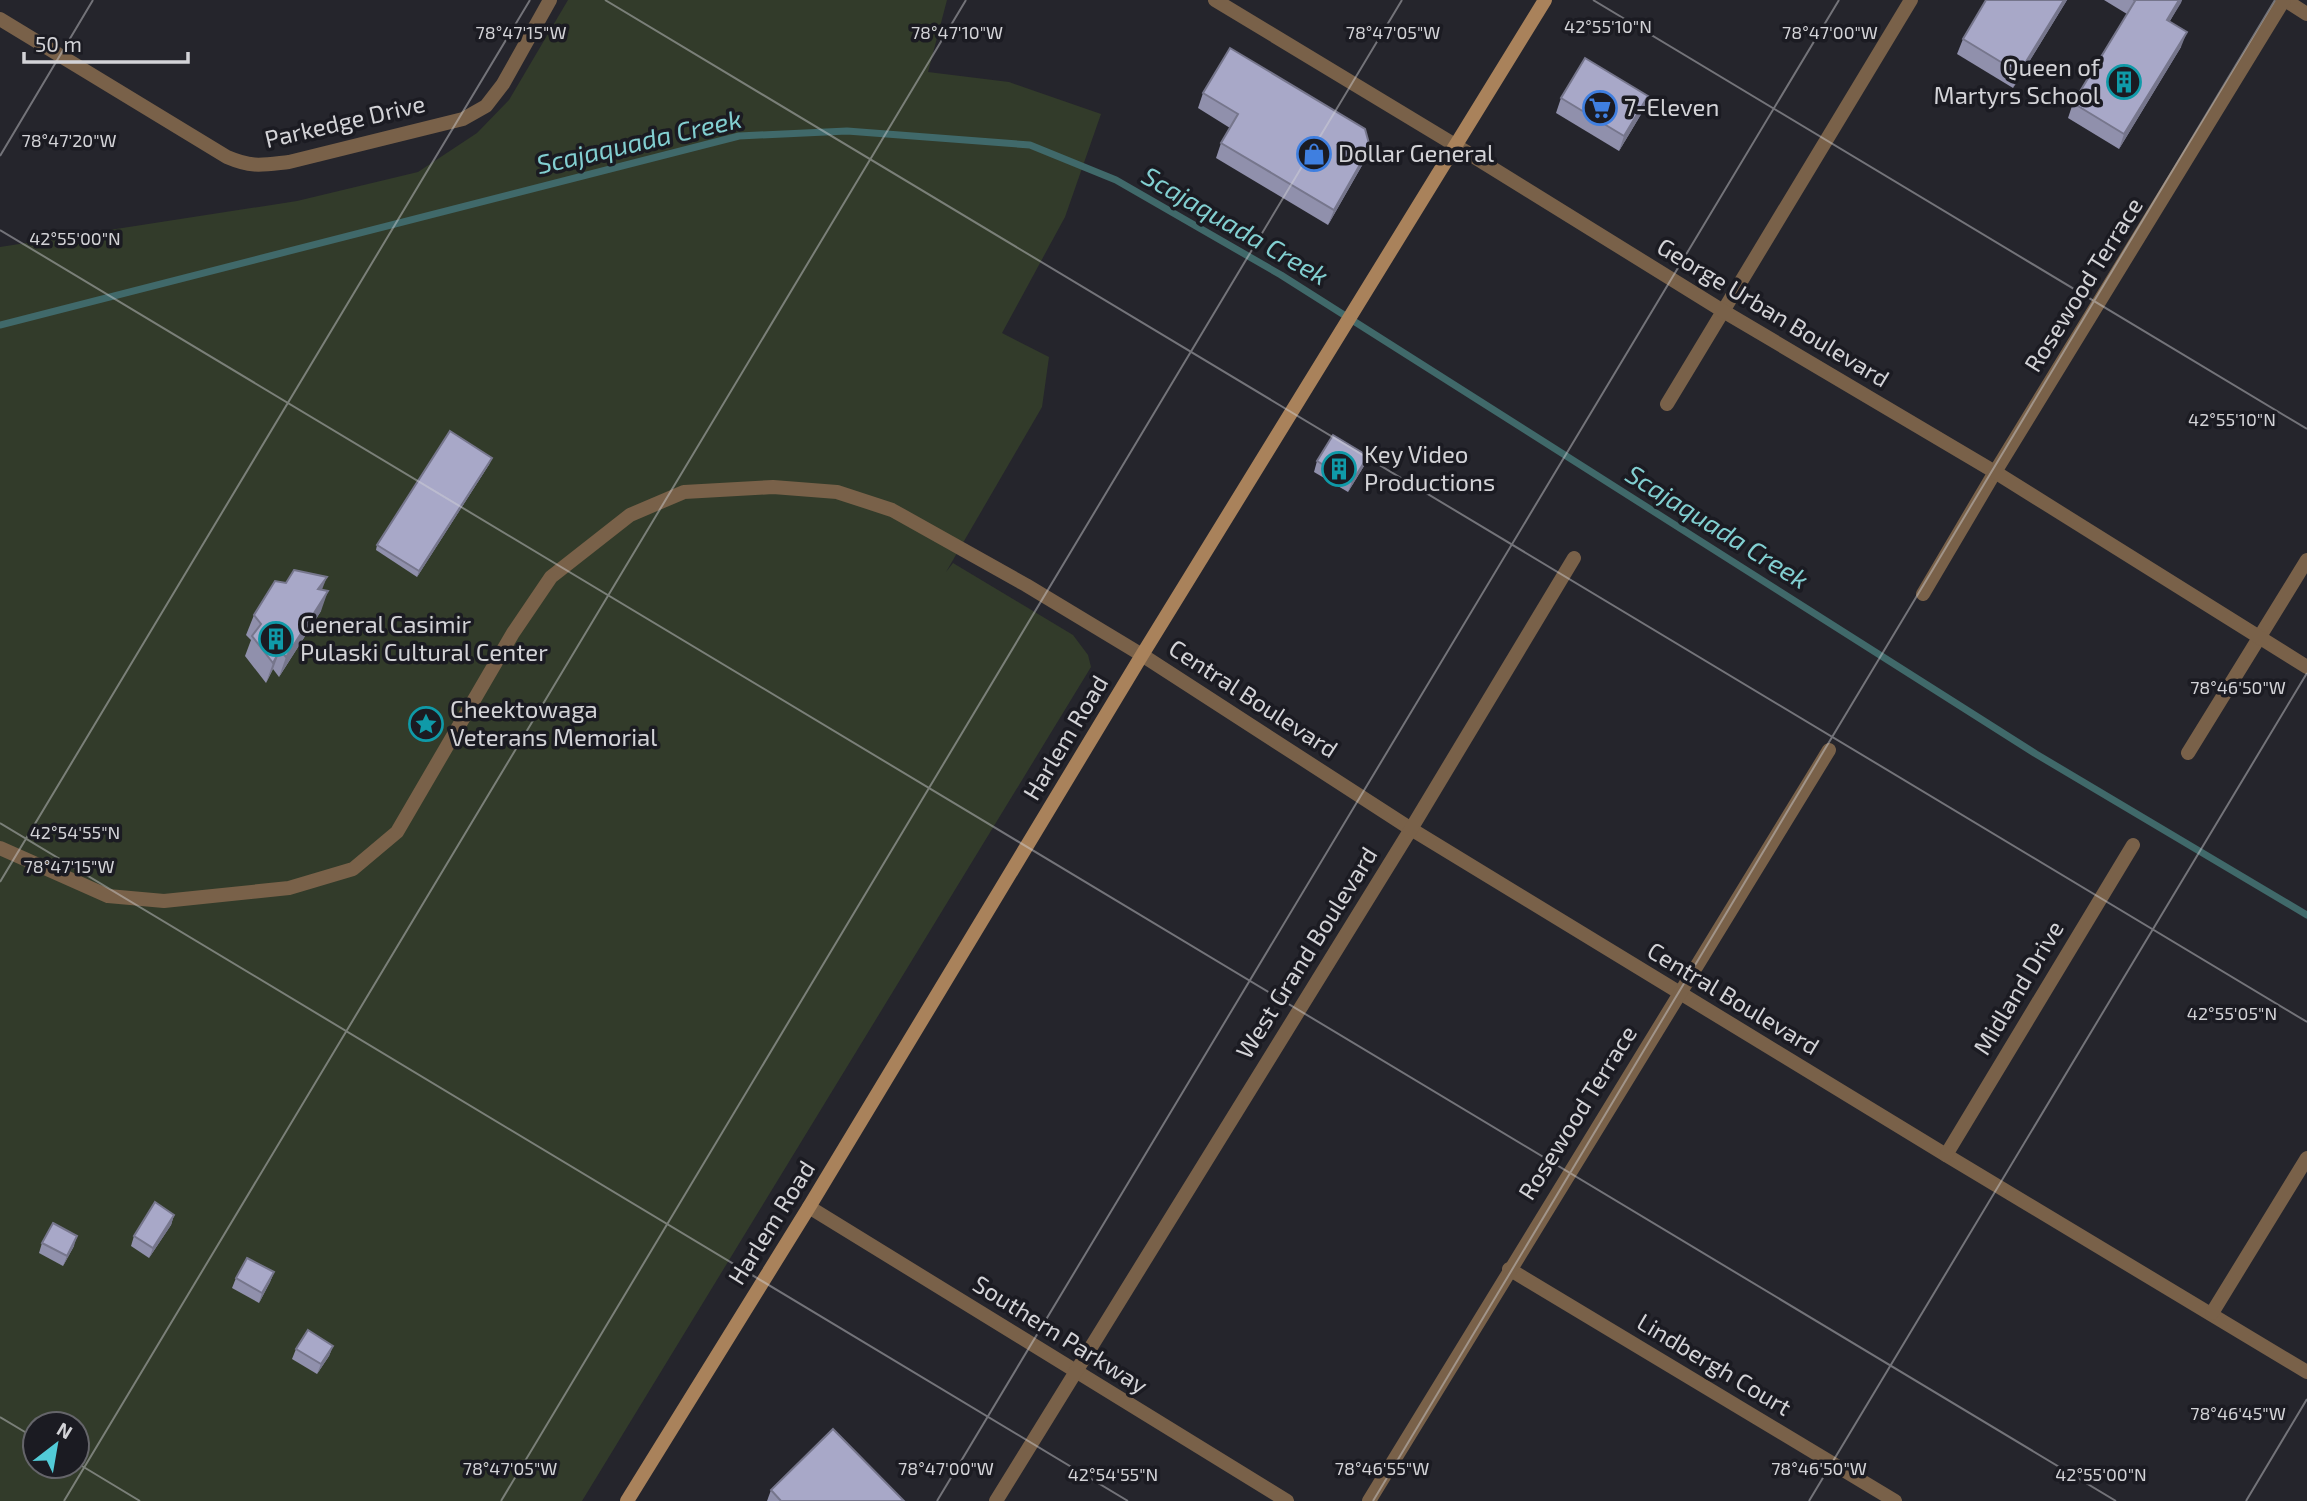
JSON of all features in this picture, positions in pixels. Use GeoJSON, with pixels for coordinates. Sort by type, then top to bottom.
{"type":"FeatureCollection","features":[{"type":"Feature","properties":{"kind":"main road","name":"Harlem Road"},"geometry":{"type":"LineString","coordinates":[[627,1501],[1545,0]]}},
{"type":"Feature","properties":{"kind":"street","name":"Parkedge Drive"},"geometry":{"type":"LineString","coordinates":[[0,19],[227,157],[247,165],[265,165],[289,162],[463,119],[486,106],[503,84],[550,0]]}},
{"type":"Feature","properties":{"kind":"street","name":"George Urban Boulevard"},"geometry":{"type":"LineString","coordinates":[[1215,0],[1723,311],[1995,472],[2307,667]]}},
{"type":"Feature","properties":{"kind":"street"},"geometry":{"type":"LineString","coordinates":[[1667,404],[1911,0]]}},
{"type":"Feature","properties":{"kind":"street"},"geometry":{"type":"LineString","coordinates":[[2285,0],[2307,13]]}},
{"type":"Feature","properties":{"kind":"street","name":"Rosewood Terrace"},"geometry":{"type":"LineString","coordinates":[[1923,594],[2285,0]]}},
{"type":"Feature","properties":{"kind":"street","name":"Central Boulevard"},"geometry":{"type":"LineString","coordinates":[[0,848],[108,895],[164,901],[289,888],[353,869],[397,832],[513,633],[551,577],[630,515],[684,492],[773,486],[837,492],[892,510],[1026,585],[1142,655],[1411,829],[2307,1372]]}},
{"type":"Feature","properties":{"kind":"street","name":"West Grand Boulevard"},"geometry":{"type":"LineString","coordinates":[[996,1501],[1411,829],[1574,558]]}},
{"type":"Feature","properties":{"kind":"street"},"geometry":{"type":"LineString","coordinates":[[2188,753],[2307,560]]}},
{"type":"Feature","properties":{"kind":"street","name":"Rosewood Terrace"},"geometry":{"type":"LineString","coordinates":[[1369,1501],[1829,750]]}},
{"type":"Feature","properties":{"kind":"street","name":"Midland Drive"},"geometry":{"type":"LineString","coordinates":[[1945,1155],[2133,845]]}},
{"type":"Feature","properties":{"kind":"street"},"geometry":{"type":"LineString","coordinates":[[2212,1314],[2307,1158]]}},
{"type":"Feature","properties":{"kind":"street","name":"Southern Parkway"},"geometry":{"type":"LineString","coordinates":[[809,1207],[1287,1501]]}},
{"type":"Feature","properties":{"kind":"street","name":"Lindbergh Court"},"geometry":{"type":"LineString","coordinates":[[1509,1269],[1895,1501]]}},
{"type":"Feature","properties":{"kind":"green space"},"geometry":{"type":"Polygon","coordinates":[[[568,0],[947,0],[928,72],[1009,82],[1101,114],[1065,217],[1002,333],[1049,357],[1042,407],[946,572],[953,563],[1073,635],[1088,655],[1091,667],[582,1501],[0,1501],[0,247],[297,201],[418,172],[477,133],[509,100],[568,0]]]}},
{"type":"Feature","properties":{"kind":"building","name":"Queen of Martyrs School"},"geometry":{"type":"Polygon","coordinates":[[[1986,0],[2064,0],[2019,73],[1963,39],[1986,0]]]}},
{"type":"Feature","properties":{"kind":"building","name":"Queen of Martyrs School"},"geometry":{"type":"Polygon","coordinates":[[[2134,0],[2179,0],[2167,20],[2187,32],[2124,134],[2073,103],[2134,0]]]}},
{"type":"Feature","properties":{"kind":"building"},"geometry":{"type":"Polygon","coordinates":[[[1230,48],[1365,129],[1370,147],[1334,210],[1221,143],[1238,114],[1203,93],[1230,48]]]}},
{"type":"Feature","properties":{"kind":"building"},"geometry":{"type":"Polygon","coordinates":[[[1585,58],[1648,96],[1624,136],[1561,98],[1585,58]]]}},
{"type":"Feature","properties":{"kind":"building"},"geometry":{"type":"Polygon","coordinates":[[[450,431],[492,458],[419,571],[377,545],[450,431]]]}},
{"type":"Feature","properties":{"kind":"building","name":"Key Video Productions"},"geometry":{"type":"Polygon","coordinates":[[[1333,435],[1368,456],[1352,482],[1317,461],[1333,435]]]}},
{"type":"Feature","properties":{"kind":"building","name":"General Casimir Pulaski Cultural Center"},"geometry":{"type":"Polygon","coordinates":[[[294,570],[327,577],[318,589],[328,591],[286,657],[280,650],[273,663],[252,636],[261,624],[254,615],[275,581],[286,583],[294,570]]]}},
{"type":"Feature","properties":{"kind":"building"},"geometry":{"type":"Polygon","coordinates":[[[155,1202],[174,1215],[153,1248],[134,1236],[155,1202]]]}},
{"type":"Feature","properties":{"kind":"building"},"geometry":{"type":"Polygon","coordinates":[[[53,1223],[77,1236],[67,1256],[42,1243],[53,1223]]]}},
{"type":"Feature","properties":{"kind":"building"},"geometry":{"type":"Polygon","coordinates":[[[247,1258],[274,1272],[262,1293],[236,1278],[247,1258]]]}},
{"type":"Feature","properties":{"kind":"building"},"geometry":{"type":"Polygon","coordinates":[[[308,1330],[333,1346],[321,1364],[296,1349],[308,1330]]]}},
{"type":"Feature","properties":{"kind":"building"},"geometry":{"type":"Polygon","coordinates":[[[833,1429],[904,1501],[781,1501],[771,1490],[833,1429]]]}},
{"type":"Feature","properties":{"kind":"waterway","name":"Scajaquada Creek"},"geometry":{"type":"LineString","coordinates":[[0,325],[739,136],[847,131],[1030,145],[1116,180],[1281,275],[2036,754],[2307,915]]}},
{"type":"Feature","properties":{"kind":"place","name":"Queen of Martyrs School"},"geometry":{"type":"Point","coordinates":[2124,82]}},
{"type":"Feature","properties":{"kind":"place","name":"7-Eleven"},"geometry":{"type":"Point","coordinates":[1600,108]}},
{"type":"Feature","properties":{"kind":"place","name":"Dollar General"},"geometry":{"type":"Point","coordinates":[1314,154]}},
{"type":"Feature","properties":{"kind":"place","name":"Key Video Productions"},"geometry":{"type":"Point","coordinates":[1339,469]}},
{"type":"Feature","properties":{"kind":"place","name":"General Casimir Pulaski Cultural Center"},"geometry":{"type":"Point","coordinates":[276,639]}},
{"type":"Feature","properties":{"kind":"place","name":"Cheektowaga Veterans Memorial"},"geometry":{"type":"Point","coordinates":[426,724]}}]}
